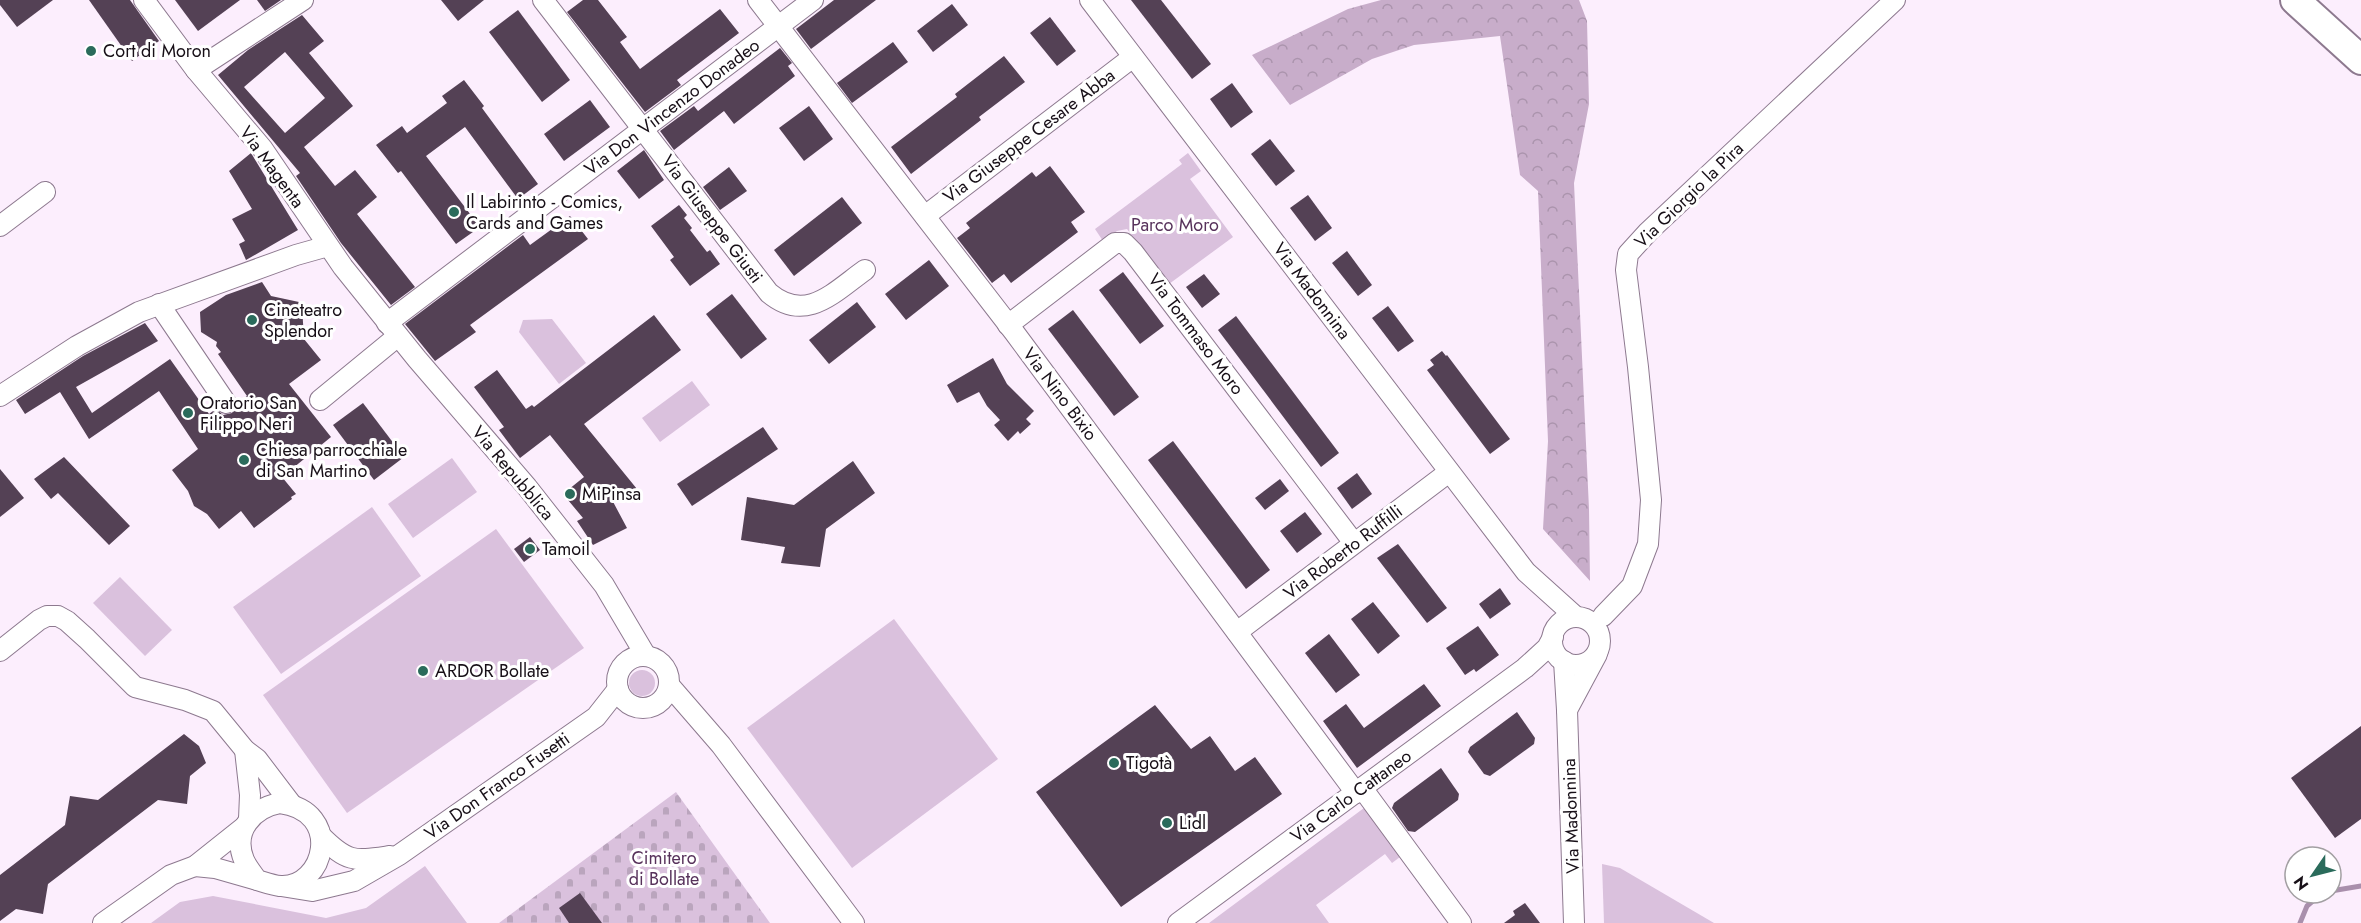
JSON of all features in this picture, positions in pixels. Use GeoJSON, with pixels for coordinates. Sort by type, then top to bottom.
{"type":"FeatureCollection","features":[{"type":"Feature","properties":{"kind":"street","name":"Via Magenta"},"geometry":{"type":"LineString","coordinates":[[144,0],[196,70],[262,148],[328,246],[393,329]]}},
{"type":"Feature","properties":{"kind":"street"},"geometry":{"type":"LineString","coordinates":[[196,70],[303,0]]}},
{"type":"Feature","properties":{"kind":"street","name":"Via Giuseppe Giusti"},"geometry":{"type":"LineString","coordinates":[[543,0],[645,129],[758,282],[774,297],[794,306],[811,306],[866,270]]}},
{"type":"Feature","properties":{"kind":"street","name":"Via Nino Bixio"},"geometry":{"type":"LineString","coordinates":[[758,0],[925,216],[1237,632],[1461,923]]}},
{"type":"Feature","properties":{"kind":"street","name":"Via Don Vincenzo Donadeo"},"geometry":{"type":"LineString","coordinates":[[320,400],[393,329],[645,129],[813,0]]}},
{"type":"Feature","properties":{"kind":"street","name":"Via Madonnina"},"geometry":{"type":"LineString","coordinates":[[1090,0],[1526,572],[1576,617]]}},
{"type":"Feature","properties":{"kind":"street","name":"Via Giorgio la Pira"},"geometry":{"type":"LineString","coordinates":[[1603,616],[1632,586],[1648,544],[1651,500],[1626,270],[1628,254],[1648,232],[1895,0]]}},
{"type":"Feature","properties":{"kind":"street"},"geometry":{"type":"LineString","coordinates":[[2295,0],[2361,60]]}},
{"type":"Feature","properties":{"kind":"street","name":"Via Giuseppe Cesare Abba"},"geometry":{"type":"LineString","coordinates":[[925,216],[1133,57]]}},
{"type":"Feature","properties":{"kind":"street"},"geometry":{"type":"LineString","coordinates":[[0,226],[45,192]]}},
{"type":"Feature","properties":{"kind":"street","name":"Via Tommaso Moro"},"geometry":{"type":"LineString","coordinates":[[1008,325],[1115,243],[1124,243],[1354,543]]}},
{"type":"Feature","properties":{"kind":"street"},"geometry":{"type":"LineString","coordinates":[[0,396],[106,329],[139,312],[296,255],[328,246]]}},
{"type":"Feature","properties":{"kind":"street"},"geometry":{"type":"LineString","coordinates":[[159,304],[226,403]]}},
{"type":"Feature","properties":{"kind":"street","name":"Via Repubblica"},"geometry":{"type":"LineString","coordinates":[[393,329],[568,538],[604,585],[646,656]]}},
{"type":"Feature","properties":{"kind":"street","name":"Via Roberto Ruffilli"},"geometry":{"type":"LineString","coordinates":[[1237,632],[1449,472]]}},
{"type":"Feature","properties":{"kind":"street","name":"Via Madonnina"},"geometry":{"type":"LineString","coordinates":[[1535,580],[1554,633]]}},
{"type":"Feature","properties":{"kind":"street","name":"Via Repubblica"},"geometry":{"type":"LineString","coordinates":[[620,615],[626,662]]}},
{"type":"Feature","properties":{"kind":"street"},"geometry":{"type":"LineString","coordinates":[[0,651],[39,620],[47,616],[58,616],[87,639],[135,687],[185,700],[213,711],[246,750],[257,759],[292,805]]}},
{"type":"Feature","properties":{"kind":"street"},"geometry":{"type":"LineString","coordinates":[[1576,617],[1591,622],[1597,627],[1600,642],[1599,650],[1594,657],[1580,664],[1562,660],[1553,646],[1554,633],[1564,620],[1576,617]]}},
{"type":"Feature","properties":{"kind":"street","name":"Via Carlo Cattaneo"},"geometry":{"type":"LineString","coordinates":[[1178,923],[1525,668],[1547,648],[1554,633]]}},
{"type":"Feature","properties":{"kind":"street","name":"Via Madonnina"},"geometry":{"type":"LineString","coordinates":[[1568,710],[1599,650]]}},
{"type":"Feature","properties":{"kind":"street"},"geometry":{"type":"LineString","coordinates":[[669,685],[664,698],[659,703],[646,708],[632,706],[626,702],[618,689],[618,674],[626,662],[639,656],[654,658],[666,669],[669,685],[714,737],[854,923]]}},
{"type":"Feature","properties":{"kind":"street","name":"Via Madonnina"},"geometry":{"type":"LineString","coordinates":[[1562,660],[1568,710],[1574,923]]}},
{"type":"Feature","properties":{"kind":"street","name":"Via Carlo Cattaneo"},"geometry":{"type":"LineString","coordinates":[[1525,668],[1545,661],[1562,660]]}},
{"type":"Feature","properties":{"kind":"street","name":"Via Don Franco Fusetti"},"geometry":{"type":"LineString","coordinates":[[281,886],[312,891],[354,881],[399,855],[596,717],[618,689]]}},
{"type":"Feature","properties":{"kind":"street"},"geometry":{"type":"LineString","coordinates":[[659,703],[714,737]]}},
{"type":"Feature","properties":{"kind":"street","name":"Via Don Franco Fusetti"},"geometry":{"type":"LineString","coordinates":[[596,717],[632,706]]}},
{"type":"Feature","properties":{"kind":"street"},"geometry":{"type":"LineString","coordinates":[[246,750],[249,772],[246,823],[241,839],[241,851],[245,862],[257,880]]}},
{"type":"Feature","properties":{"kind":"street"},"geometry":{"type":"LineString","coordinates":[[103,923],[171,876],[195,866],[257,811],[268,805],[280,803],[292,805],[311,816],[321,836],[322,849],[318,862],[310,873],[299,881],[281,886],[215,868],[195,866]]}},
{"type":"Feature","properties":{"kind":"street","name":"Via Don Franco Fusetti"},"geometry":{"type":"LineString","coordinates":[[321,836],[337,852],[349,858],[364,860],[399,855]]}},
{"type":"Feature","properties":{"kind":"green space"},"geometry":{"type":"Polygon","coordinates":[[[1381,0],[1579,0],[1587,21],[1589,104],[1574,183],[1589,509],[1590,581],[1543,529],[1548,441],[1538,191],[1520,175],[1500,36],[1414,45],[1372,59],[1290,105],[1252,55],[1348,9],[1381,0]]]}},
{"type":"Feature","properties":{"kind":"green space","name":"Parco Moro"},"geometry":{"type":"Polygon","coordinates":[[[1188,153],[1201,171],[1190,179],[1233,237],[1169,284],[1127,229],[1117,231],[1103,241],[1095,229],[1182,164],[1179,160],[1188,153]]]}},
{"type":"Feature","properties":{"kind":"green space"},"geometry":{"type":"Polygon","coordinates":[[[552,319],[586,363],[559,384],[519,332],[523,320],[552,319]]]}},
{"type":"Feature","properties":{"kind":"green space"},"geometry":{"type":"Polygon","coordinates":[[[692,381],[710,405],[660,442],[642,418],[692,381]]]}},
{"type":"Feature","properties":{"kind":"green space"},"geometry":{"type":"Polygon","coordinates":[[[452,458],[477,492],[413,538],[388,504],[452,458]]]}},
{"type":"Feature","properties":{"kind":"green space"},"geometry":{"type":"Polygon","coordinates":[[[372,507],[421,576],[281,674],[233,607],[372,507]]]}},
{"type":"Feature","properties":{"kind":"green space","name":"ARDOR Bollate"},"geometry":{"type":"Polygon","coordinates":[[[496,529],[584,648],[347,813],[263,695],[496,529]]]}},
{"type":"Feature","properties":{"kind":"green space"},"geometry":{"type":"Polygon","coordinates":[[[120,577],[172,630],[145,656],[93,603],[120,577]]]}},
{"type":"Feature","properties":{"kind":"green space"},"geometry":{"type":"Polygon","coordinates":[[[894,619],[998,759],[852,868],[747,728],[894,619]]]}},
{"type":"Feature","properties":{"kind":"green space"},"geometry":{"type":"Polygon","coordinates":[[[642,670],[651,674],[655,683],[651,692],[642,696],[633,692],[629,683],[633,674],[642,670]]]}},
{"type":"Feature","properties":{"kind":"green space","name":"Cimitero di Bollate"},"geometry":{"type":"Polygon","coordinates":[[[676,792],[770,923],[499,923],[676,792]]]}},
{"type":"Feature","properties":{"kind":"green space"},"geometry":{"type":"Polygon","coordinates":[[[1364,808],[1400,857],[1392,863],[1385,854],[1316,905],[1329,923],[1209,923],[1364,808]]]}},
{"type":"Feature","properties":{"kind":"green space"},"geometry":{"type":"Polygon","coordinates":[[[1602,864],[1620,868],[1714,923],[1604,923],[1602,864]]]}},
{"type":"Feature","properties":{"kind":"green space"},"geometry":{"type":"Polygon","coordinates":[[[425,866],[467,923],[151,923],[180,902],[213,896],[326,918],[366,908],[425,866]]]}},
{"type":"Feature","properties":{"kind":"building"},"geometry":{"type":"Polygon","coordinates":[[[0,0],[53,0],[17,27],[0,5],[0,0]]]}},
{"type":"Feature","properties":{"kind":"building"},"geometry":{"type":"Polygon","coordinates":[[[89,0],[130,0],[159,41],[132,61],[89,0]]]}},
{"type":"Feature","properties":{"kind":"building"},"geometry":{"type":"Polygon","coordinates":[[[175,0],[240,0],[198,31],[175,0]]]}},
{"type":"Feature","properties":{"kind":"building"},"geometry":{"type":"Polygon","coordinates":[[[257,0],[281,0],[265,11],[257,0]]]}},
{"type":"Feature","properties":{"kind":"building"},"geometry":{"type":"Polygon","coordinates":[[[441,0],[484,0],[458,21],[441,0]]]}},
{"type":"Feature","properties":{"kind":"building"},"geometry":{"type":"Polygon","coordinates":[[[583,0],[598,0],[627,37],[620,42],[640,69],[720,9],[739,33],[677,80],[681,85],[645,112],[567,12],[583,0]]]}},
{"type":"Feature","properties":{"kind":"building"},"geometry":{"type":"Polygon","coordinates":[[[834,0],[876,0],[811,49],[796,29],[834,0]]]}},
{"type":"Feature","properties":{"kind":"building"},"geometry":{"type":"Polygon","coordinates":[[[1131,0],[1161,0],[1211,64],[1192,79],[1131,0]]]}},
{"type":"Feature","properties":{"kind":"building"},"geometry":{"type":"Polygon","coordinates":[[[952,4],[968,25],[933,52],[917,31],[952,4]]]}},
{"type":"Feature","properties":{"kind":"building"},"geometry":{"type":"Polygon","coordinates":[[[518,10],[570,80],[542,102],[489,32],[518,10]]]}},
{"type":"Feature","properties":{"kind":"building"},"geometry":{"type":"Polygon","coordinates":[[[302,15],[324,41],[309,53],[353,106],[304,147],[335,186],[355,170],[377,197],[357,214],[415,287],[391,305],[341,243],[296,176],[300,173],[218,75],[248,50],[302,15]],[[285,52],[244,87],[285,133],[325,98],[285,52]]]}},
{"type":"Feature","properties":{"kind":"building"},"geometry":{"type":"Polygon","coordinates":[[[1050,17],[1076,51],[1057,66],[1030,33],[1050,17]]]}},
{"type":"Feature","properties":{"kind":"building"},"geometry":{"type":"Polygon","coordinates":[[[893,42],[908,62],[852,103],[837,83],[893,42]]]}},
{"type":"Feature","properties":{"kind":"building"},"geometry":{"type":"Polygon","coordinates":[[[780,48],[792,63],[788,66],[795,76],[734,124],[724,111],[674,150],[660,131],[694,106],[698,111],[780,48]]]}},
{"type":"Feature","properties":{"kind":"building"},"geometry":{"type":"Polygon","coordinates":[[[1004,56],[1025,82],[979,117],[981,120],[911,174],[891,147],[957,97],[955,94],[1004,56]]]}},
{"type":"Feature","properties":{"kind":"building"},"geometry":{"type":"Polygon","coordinates":[[[464,80],[538,184],[518,199],[465,127],[426,156],[480,227],[456,244],[401,171],[398,173],[376,145],[402,126],[407,133],[447,103],[442,96],[464,80]]]}},
{"type":"Feature","properties":{"kind":"building"},"geometry":{"type":"Polygon","coordinates":[[[1232,83],[1253,112],[1231,128],[1210,99],[1232,83]]]}},
{"type":"Feature","properties":{"kind":"building"},"geometry":{"type":"Polygon","coordinates":[[[590,100],[610,127],[564,161],[544,134],[590,100]]]}},
{"type":"Feature","properties":{"kind":"building"},"geometry":{"type":"Polygon","coordinates":[[[809,106],[833,139],[804,161],[779,128],[809,106]]]}},
{"type":"Feature","properties":{"kind":"building"},"geometry":{"type":"Polygon","coordinates":[[[1270,139],[1295,171],[1276,186],[1251,154],[1270,139]]]}},
{"type":"Feature","properties":{"kind":"building"},"geometry":{"type":"Polygon","coordinates":[[[644,150],[664,180],[639,199],[617,171],[644,150]]]}},
{"type":"Feature","properties":{"kind":"building"},"geometry":{"type":"Polygon","coordinates":[[[251,153],[298,230],[246,260],[239,244],[245,241],[232,219],[252,209],[229,171],[251,153]]]}},
{"type":"Feature","properties":{"kind":"building"},"geometry":{"type":"Polygon","coordinates":[[[1050,166],[1085,212],[1071,222],[1078,232],[1011,283],[1004,274],[992,283],[957,238],[970,228],[966,223],[1032,172],[1036,177],[1050,166]]]}},
{"type":"Feature","properties":{"kind":"building"},"geometry":{"type":"Polygon","coordinates":[[[729,167],[747,191],[720,210],[703,187],[729,167]]]}},
{"type":"Feature","properties":{"kind":"building"},"geometry":{"type":"Polygon","coordinates":[[[1308,195],[1332,228],[1315,241],[1290,208],[1308,195]]]}},
{"type":"Feature","properties":{"kind":"building"},"geometry":{"type":"Polygon","coordinates":[[[842,197],[862,223],[794,276],[774,250],[842,197]]]}},
{"type":"Feature","properties":{"kind":"building"},"geometry":{"type":"Polygon","coordinates":[[[679,205],[687,215],[684,218],[692,228],[690,230],[707,252],[710,250],[720,264],[690,286],[670,260],[674,257],[651,226],[679,205]]]}},
{"type":"Feature","properties":{"kind":"building"},"geometry":{"type":"Polygon","coordinates":[[[570,216],[588,239],[470,325],[476,332],[435,361],[405,324],[523,235],[530,245],[570,216]]]}},
{"type":"Feature","properties":{"kind":"building"},"geometry":{"type":"Polygon","coordinates":[[[1347,251],[1372,285],[1358,296],[1332,263],[1347,251]]]}},
{"type":"Feature","properties":{"kind":"building"},"geometry":{"type":"Polygon","coordinates":[[[929,260],[949,286],[906,320],[885,294],[929,260]]]}},
{"type":"Feature","properties":{"kind":"building"},"geometry":{"type":"Polygon","coordinates":[[[1123,272],[1164,326],[1140,344],[1099,290],[1123,272]]]}},
{"type":"Feature","properties":{"kind":"building"},"geometry":{"type":"Polygon","coordinates":[[[1204,274],[1220,294],[1202,308],[1186,287],[1204,274]]]}},
{"type":"Feature","properties":{"kind":"building"},"geometry":{"type":"Polygon","coordinates":[[[262,282],[271,296],[299,302],[302,306],[304,339],[321,360],[289,384],[331,437],[282,477],[296,494],[254,528],[241,511],[219,529],[207,514],[194,506],[188,491],[172,470],[198,449],[159,391],[89,439],[60,392],[25,414],[16,400],[83,356],[145,323],[158,341],[76,387],[92,413],[170,359],[209,414],[216,409],[223,415],[232,413],[238,403],[247,396],[218,354],[221,352],[216,346],[217,342],[201,332],[200,312],[226,295],[262,282]]]}},
{"type":"Feature","properties":{"kind":"building"},"geometry":{"type":"Polygon","coordinates":[[[732,294],[767,339],[741,359],[706,314],[732,294]]]}},
{"type":"Feature","properties":{"kind":"building"},"geometry":{"type":"Polygon","coordinates":[[[857,302],[876,327],[829,364],[809,340],[857,302]]]}},
{"type":"Feature","properties":{"kind":"building"},"geometry":{"type":"Polygon","coordinates":[[[1388,306],[1414,341],[1398,352],[1372,318],[1388,306]]]}},
{"type":"Feature","properties":{"kind":"building"},"geometry":{"type":"Polygon","coordinates":[[[1073,310],[1139,397],[1114,416],[1048,329],[1073,310]]]}},
{"type":"Feature","properties":{"kind":"building"},"geometry":{"type":"Polygon","coordinates":[[[654,315],[681,350],[584,424],[637,489],[630,494],[611,498],[627,528],[593,545],[577,521],[583,518],[563,494],[584,477],[550,435],[520,458],[499,430],[504,427],[474,387],[497,370],[526,409],[532,405],[534,407],[654,315]]]}},
{"type":"Feature","properties":{"kind":"building"},"geometry":{"type":"Polygon","coordinates":[[[1236,316],[1339,453],[1321,467],[1218,330],[1236,316]]]}},
{"type":"Feature","properties":{"kind":"building"},"geometry":{"type":"Polygon","coordinates":[[[1442,351],[1510,439],[1490,454],[1427,370],[1434,365],[1430,360],[1442,351]]]}},
{"type":"Feature","properties":{"kind":"building"},"geometry":{"type":"Polygon","coordinates":[[[993,358],[1007,384],[1034,411],[1026,419],[1031,424],[1020,434],[1018,431],[1008,441],[994,425],[1000,420],[987,406],[979,392],[957,403],[947,385],[993,358]]]}},
{"type":"Feature","properties":{"kind":"building"},"geometry":{"type":"Polygon","coordinates":[[[363,403],[404,457],[374,480],[333,425],[363,403]]]}},
{"type":"Feature","properties":{"kind":"building"},"geometry":{"type":"Polygon","coordinates":[[[763,427],[778,449],[692,506],[677,484],[763,427]]]}},
{"type":"Feature","properties":{"kind":"building"},"geometry":{"type":"Polygon","coordinates":[[[1173,441],[1270,570],[1246,589],[1148,460],[1173,441]]]}},
{"type":"Feature","properties":{"kind":"building"},"geometry":{"type":"Polygon","coordinates":[[[64,457],[130,526],[109,545],[58,493],[51,499],[34,479],[64,457]]]}},
{"type":"Feature","properties":{"kind":"building"},"geometry":{"type":"Polygon","coordinates":[[[853,461],[875,493],[826,529],[820,567],[781,563],[785,547],[741,540],[747,497],[794,505],[853,461]]]}},
{"type":"Feature","properties":{"kind":"building"},"geometry":{"type":"Polygon","coordinates":[[[0,469],[24,498],[0,517],[0,469]]]}},
{"type":"Feature","properties":{"kind":"building"},"geometry":{"type":"Polygon","coordinates":[[[1357,473],[1372,494],[1352,509],[1337,488],[1357,473]]]}},
{"type":"Feature","properties":{"kind":"building"},"geometry":{"type":"Polygon","coordinates":[[[1280,479],[1289,491],[1265,510],[1255,498],[1280,479]]]}},
{"type":"Feature","properties":{"kind":"building"},"geometry":{"type":"Polygon","coordinates":[[[1305,512],[1322,534],[1297,553],[1280,531],[1305,512]]]}},
{"type":"Feature","properties":{"kind":"building"},"geometry":{"type":"Polygon","coordinates":[[[530,537],[540,550],[524,562],[514,549],[530,537]]]}},
{"type":"Feature","properties":{"kind":"building"},"geometry":{"type":"Polygon","coordinates":[[[1398,544],[1447,608],[1427,623],[1377,558],[1398,544]]]}},
{"type":"Feature","properties":{"kind":"building"},"geometry":{"type":"Polygon","coordinates":[[[1500,588],[1511,604],[1490,619],[1479,604],[1500,588]]]}},
{"type":"Feature","properties":{"kind":"building"},"geometry":{"type":"Polygon","coordinates":[[[1373,602],[1400,636],[1378,654],[1351,619],[1373,602]]]}},
{"type":"Feature","properties":{"kind":"building"},"geometry":{"type":"Polygon","coordinates":[[[1478,626],[1499,655],[1476,672],[1474,669],[1465,675],[1446,648],[1478,626]]]}},
{"type":"Feature","properties":{"kind":"building"},"geometry":{"type":"Polygon","coordinates":[[[1329,634],[1360,675],[1336,693],[1305,653],[1329,634]]]}},
{"type":"Feature","properties":{"kind":"building"},"geometry":{"type":"Polygon","coordinates":[[[1424,684],[1441,706],[1357,768],[1323,721],[1346,704],[1364,728],[1424,684]]]}},
{"type":"Feature","properties":{"kind":"building","name":"Lidl"},"geometry":{"type":"Polygon","coordinates":[[[1155,705],[1191,749],[1210,736],[1235,771],[1255,757],[1282,794],[1121,907],[1036,792],[1155,705]]]}},
{"type":"Feature","properties":{"kind":"building"},"geometry":{"type":"Polygon","coordinates":[[[1517,712],[1535,738],[1534,744],[1490,776],[1484,774],[1468,752],[1470,747],[1517,712]]]}},
{"type":"Feature","properties":{"kind":"building"},"geometry":{"type":"Polygon","coordinates":[[[2361,726],[2361,819],[2335,838],[2291,778],[2361,726]]]}},
{"type":"Feature","properties":{"kind":"building"},"geometry":{"type":"Polygon","coordinates":[[[184,734],[199,746],[206,763],[190,776],[187,804],[158,800],[48,884],[43,914],[16,909],[0,921],[0,875],[65,825],[70,796],[98,800],[184,734]]]}},
{"type":"Feature","properties":{"kind":"building"},"geometry":{"type":"Polygon","coordinates":[[[1441,768],[1459,794],[1458,800],[1415,832],[1408,831],[1392,808],[1394,803],[1441,768]]]}},
{"type":"Feature","properties":{"kind":"building"},"geometry":{"type":"Polygon","coordinates":[[[580,893],[602,923],[569,923],[559,908],[580,893]]]}},
{"type":"Feature","properties":{"kind":"building"},"geometry":{"type":"Polygon","coordinates":[[[1525,903],[1540,923],[1504,923],[1515,915],[1513,911],[1525,903]]]}},
{"type":"Feature","properties":{"kind":"waterway"},"geometry":{"type":"LineString","coordinates":[[2343,889],[2361,886]]}},
{"type":"Feature","properties":{"kind":"waterway"},"geometry":{"type":"LineString","coordinates":[[2300,923],[2308,905]]}},
{"type":"Feature","properties":{"kind":"place","name":"Cort di Moron"},"geometry":{"type":"Point","coordinates":[91,51]}},
{"type":"Feature","properties":{"kind":"place","name":"Il Labirinto - Comics, Cards and Games"},"geometry":{"type":"Point","coordinates":[454,212]}},
{"type":"Feature","properties":{"kind":"place","name":"Cineteatro Splendor"},"geometry":{"type":"Point","coordinates":[252,320]}},
{"type":"Feature","properties":{"kind":"place","name":"Oratorio San Filippo Neri"},"geometry":{"type":"Point","coordinates":[188,413]}},
{"type":"Feature","properties":{"kind":"place","name":"Chiesa parrocchiale di San Martino"},"geometry":{"type":"Point","coordinates":[244,460]}},
{"type":"Feature","properties":{"kind":"place","name":"MiPinsa"},"geometry":{"type":"Point","coordinates":[570,494]}},
{"type":"Feature","properties":{"kind":"place","name":"Tamoil"},"geometry":{"type":"Point","coordinates":[530,549]}},
{"type":"Feature","properties":{"kind":"place","name":"ARDOR Bollate"},"geometry":{"type":"Point","coordinates":[423,671]}},
{"type":"Feature","properties":{"kind":"place","name":"Tigotà"},"geometry":{"type":"Point","coordinates":[1114,763]}},
{"type":"Feature","properties":{"kind":"place","name":"Lidl"},"geometry":{"type":"Point","coordinates":[1167,823]}}]}
